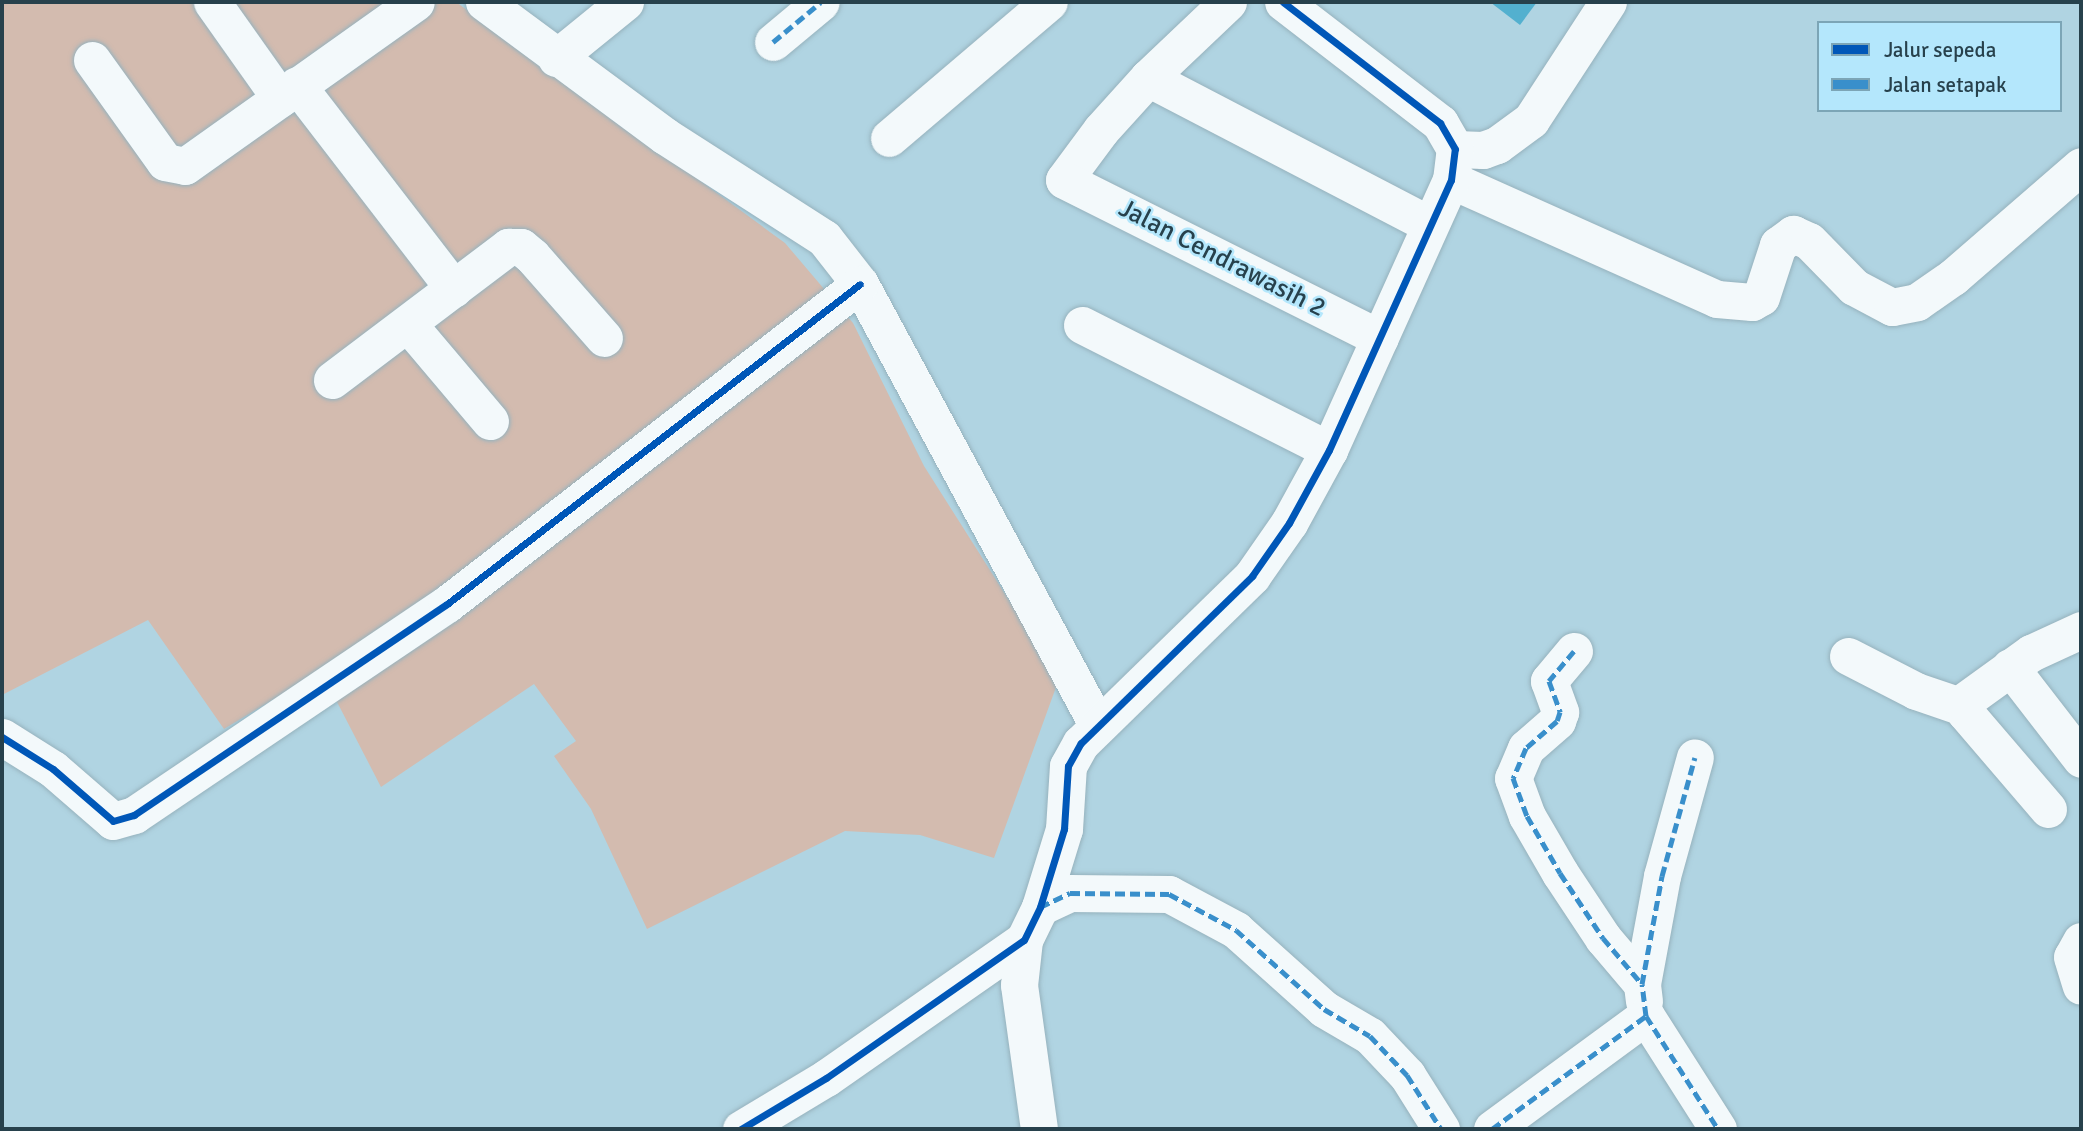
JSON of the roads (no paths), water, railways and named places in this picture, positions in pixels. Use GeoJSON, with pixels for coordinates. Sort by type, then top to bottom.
{"type":"FeatureCollection","features":[{"type":"Feature","properties":{"kind":"street"},"geometry":{"type":"LineString","coordinates":[[212,2],[454,289]]}},
{"type":"Feature","properties":{"kind":"street"},"geometry":{"type":"LineString","coordinates":[[92,60],[165,162],[185,166],[416,2]]}},
{"type":"Feature","properties":{"kind":"street"},"geometry":{"type":"LineString","coordinates":[[484,2],[556,58],[665,136],[824,238],[860,284],[1096,723]]}},
{"type":"Feature","properties":{"kind":"street"},"geometry":{"type":"LineString","coordinates":[[556,58],[625,2]]}},
{"type":"Feature","properties":{"kind":"street"},"geometry":{"type":"LineString","coordinates":[[773,42],[821,2]]}},
{"type":"Feature","properties":{"kind":"street"},"geometry":{"type":"LineString","coordinates":[[890,138],[1049,2]]}},
{"type":"Feature","properties":{"kind":"street"},"geometry":{"type":"LineString","coordinates":[[1228,2],[1148,78],[1429,224]]}},
{"type":"Feature","properties":{"kind":"street"},"geometry":{"type":"LineString","coordinates":[[1039,1129],[1020,985],[1024,940],[1043,898],[1064,829],[1068,766],[1096,723],[1252,576],[1289,523],[1329,450],[1453,165],[1440,123],[1283,2]]}},
{"type":"Feature","properties":{"kind":"street"},"geometry":{"type":"LineString","coordinates":[[1453,165],[1490,147],[1531,120],[1608,2]]}},
{"type":"Feature","properties":{"kind":"street","name":"Jalan Cendrawasih 2"},"geometry":{"type":"LineString","coordinates":[[1148,78],[1087,146],[1064,180],[1380,338]]}},
{"type":"Feature","properties":{"kind":"street"},"geometry":{"type":"LineString","coordinates":[[1453,165],[1717,299],[1752,302],[1761,297],[1777,245],[1793,234],[1809,241],[1854,287],[1892,307],[1917,302],[1953,277],[2081,166]]}},
{"type":"Feature","properties":{"kind":"street"},"geometry":{"type":"LineString","coordinates":[[332,380],[508,247],[521,247],[604,338]]}},
{"type":"Feature","properties":{"kind":"street"},"geometry":{"type":"LineString","coordinates":[[2,737],[53,769],[113,821],[134,815],[447,604],[860,284]]}},
{"type":"Feature","properties":{"kind":"street"},"geometry":{"type":"LineString","coordinates":[[408,324],[490,421]]}},
{"type":"Feature","properties":{"kind":"street"},"geometry":{"type":"LineString","coordinates":[[1082,325],[1329,450]]}},
{"type":"Feature","properties":{"kind":"street"},"geometry":{"type":"LineString","coordinates":[[1963,707],[1967,697],[2010,667],[2081,629]]}},
{"type":"Feature","properties":{"kind":"street"},"geometry":{"type":"LineString","coordinates":[[1574,651],[1549,681],[1560,712],[1557,721],[1526,748],[1513,778],[1527,816],[1560,873],[1644,1000],[1718,1129]]}},
{"type":"Feature","properties":{"kind":"street"},"geometry":{"type":"LineString","coordinates":[[1848,656],[1916,691],[1963,707],[2048,809]]}},
{"type":"Feature","properties":{"kind":"street"},"geometry":{"type":"LineString","coordinates":[[2010,667],[2081,759]]}},
{"type":"Feature","properties":{"kind":"street"},"geometry":{"type":"LineString","coordinates":[[1492,1129],[1644,1000],[1662,876],[1695,757]]}},
{"type":"Feature","properties":{"kind":"street"},"geometry":{"type":"LineString","coordinates":[[1043,898],[1070,892],[1169,894],[1236,930],[1324,1009],[1370,1036],[1407,1075],[1441,1129]]}},
{"type":"Feature","properties":{"kind":"street"},"geometry":{"type":"LineString","coordinates":[[741,1129],[825,1078],[1024,940]]}},
{"type":"Feature","properties":{"kind":"street"},"geometry":{"type":"LineString","coordinates":[[2081,941],[2072,957],[2081,986]]}},
{"type":"Feature","properties":{"kind":"water"},"geometry":{"type":"Polygon","coordinates":[[[1490,2],[1537,2],[1520,25],[1490,2]]]}}]}
